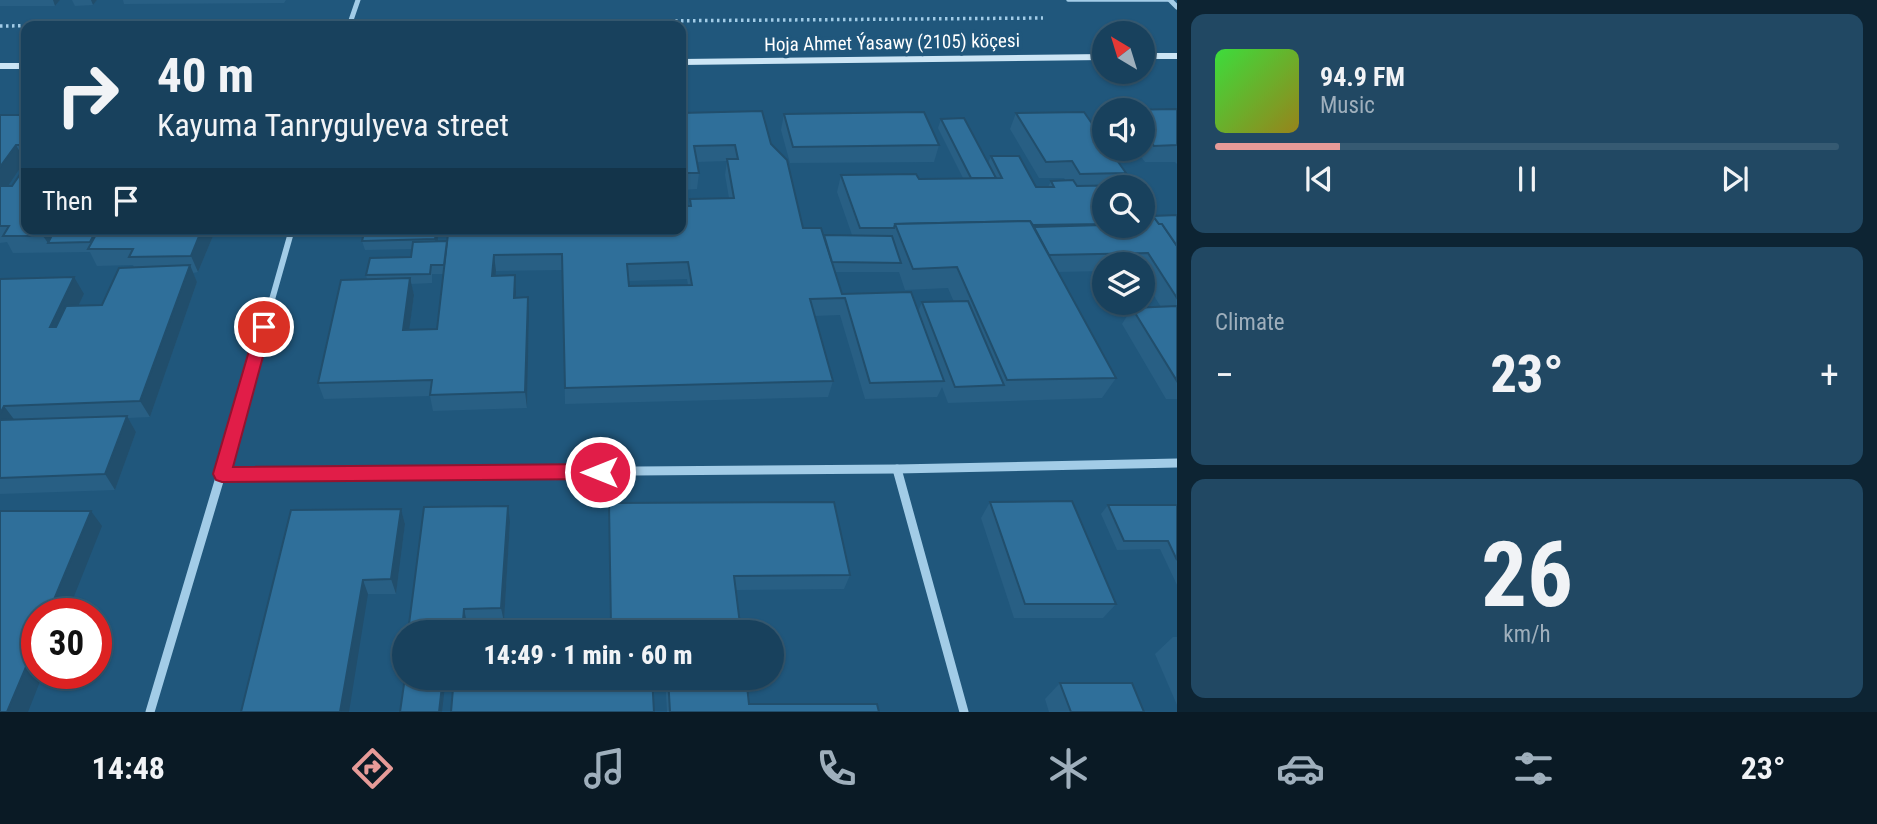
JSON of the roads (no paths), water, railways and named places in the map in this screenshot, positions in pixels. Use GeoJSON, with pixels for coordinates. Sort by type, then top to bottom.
{"type":"FeatureCollection","features":[{"type":"Feature","properties":{"kind":"street"},"geometry":{"type":"LineString","coordinates":[[351,21],[358,0]]}},
{"type":"Feature","properties":{"kind":"street"},"geometry":{"type":"LineString","coordinates":[[1170,0],[1177,7]]}},
{"type":"Feature","properties":{"kind":"street"},"geometry":{"type":"LineString","coordinates":[[1155,57],[1177,56]]}},
{"type":"Feature","properties":{"kind":"street","name":"Hoja Ahmet Ýasawy (2105) köçesi"},"geometry":{"type":"LineString","coordinates":[[686,62],[1092,57]]}},
{"type":"Feature","properties":{"kind":"street"},"geometry":{"type":"LineString","coordinates":[[0,66],[21,66]]}},
{"type":"Feature","properties":{"kind":"street"},"geometry":{"type":"LineString","coordinates":[[150,712],[290,235]]}},
{"type":"Feature","properties":{"kind":"street"},"geometry":{"type":"LineString","coordinates":[[222,474],[897,469],[1177,463]]}},
{"type":"Feature","properties":{"kind":"street"},"geometry":{"type":"LineString","coordinates":[[897,469],[964,712]]}},
{"type":"Feature","properties":{"kind":"lane"},"geometry":{"type":"LineString","coordinates":[[1069,0],[1170,0]]}}]}
